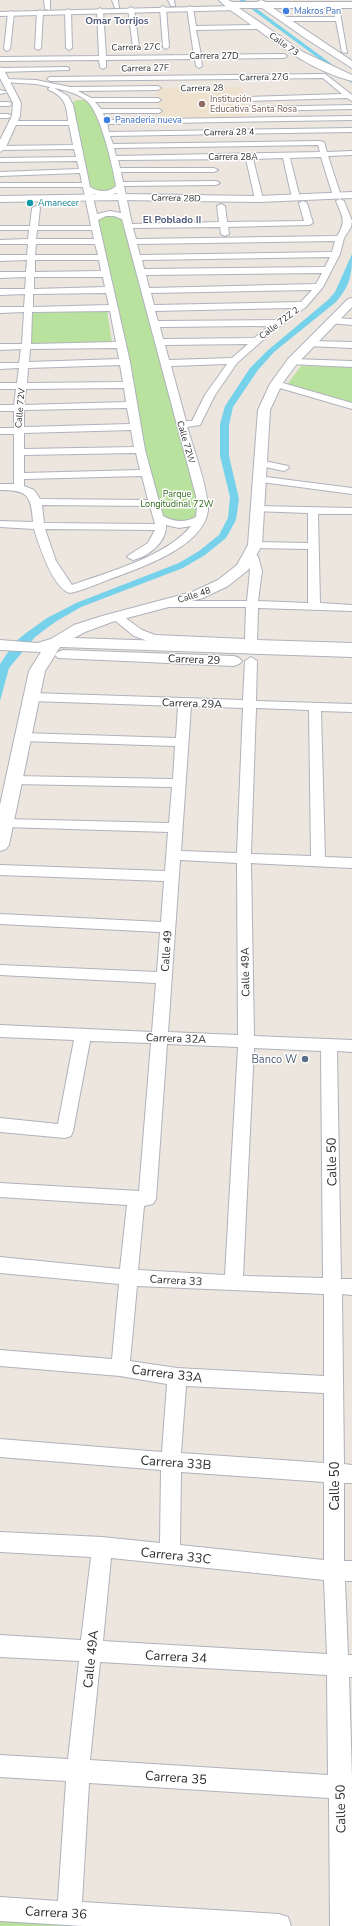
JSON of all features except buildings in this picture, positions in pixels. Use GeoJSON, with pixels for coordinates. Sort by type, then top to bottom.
{"type":"FeatureCollection","features":[{"type":"Feature","properties":{"kind":"main road"},"geometry":{"type":"LineString","coordinates":[[234,5],[352,6]]}},
{"type":"Feature","properties":{"kind":"main road","name":"Calle 73"},"geometry":{"type":"LineString","coordinates":[[234,5],[292,51],[320,65],[352,78]]}},
{"type":"Feature","properties":{"kind":"main road"},"geometry":{"type":"LineString","coordinates":[[260,5],[352,6]]}},
{"type":"Feature","properties":{"kind":"main road","name":"Calle 73"},"geometry":{"type":"LineString","coordinates":[[260,5],[284,19],[330,52],[350,63]]}},
{"type":"Feature","properties":{"kind":"street"},"geometry":{"type":"LineString","coordinates":[[38,48],[47,0]]}},
{"type":"Feature","properties":{"kind":"street"},"geometry":{"type":"LineString","coordinates":[[0,14],[116,3],[234,5]]}},
{"type":"Feature","properties":{"kind":"street"},"geometry":{"type":"LineString","coordinates":[[0,11],[190,8],[234,5]]}},
{"type":"Feature","properties":{"kind":"street"},"geometry":{"type":"LineString","coordinates":[[330,52],[349,52],[340,28],[336,7]]}},
{"type":"Feature","properties":{"kind":"street"},"geometry":{"type":"LineString","coordinates":[[163,8],[166,47]]}},
{"type":"Feature","properties":{"kind":"street"},"geometry":{"type":"LineString","coordinates":[[190,8],[196,19],[193,28],[196,38],[201,80]]}},
{"type":"Feature","properties":{"kind":"street","name":"Carrera 27C"},"geometry":{"type":"LineString","coordinates":[[132,9],[132,47],[143,47]]}},
{"type":"Feature","properties":{"kind":"street"},"geometry":{"type":"LineString","coordinates":[[100,10],[104,78]]}},
{"type":"Feature","properties":{"kind":"street"},"geometry":{"type":"LineString","coordinates":[[61,48],[72,48],[68,11]]}},
{"type":"Feature","properties":{"kind":"street"},"geometry":{"type":"LineString","coordinates":[[8,49],[11,13]]}},
{"type":"Feature","properties":{"kind":"street"},"geometry":{"type":"LineString","coordinates":[[233,19],[249,18]]}},
{"type":"Feature","properties":{"kind":"street"},"geometry":{"type":"LineString","coordinates":[[284,19],[338,19]]}},
{"type":"Feature","properties":{"kind":"street"},"geometry":{"type":"LineString","coordinates":[[193,28],[260,27]]}},
{"type":"Feature","properties":{"kind":"street"},"geometry":{"type":"LineString","coordinates":[[297,28],[309,28]]}},
{"type":"Feature","properties":{"kind":"street"},"geometry":{"type":"LineString","coordinates":[[332,28],[340,28]]}},
{"type":"Feature","properties":{"kind":"street"},"geometry":{"type":"LineString","coordinates":[[196,38],[203,38]]}},
{"type":"Feature","properties":{"kind":"street","name":"Carrera 27C"},"geometry":{"type":"LineString","coordinates":[[158,47],[174,47]]}},
{"type":"Feature","properties":{"kind":"street"},"geometry":{"type":"LineString","coordinates":[[189,47],[204,47]]}},
{"type":"Feature","properties":{"kind":"street"},"geometry":{"type":"LineString","coordinates":[[30,48],[46,48]]}},
{"type":"Feature","properties":{"kind":"street"},"geometry":{"type":"LineString","coordinates":[[0,49],[15,49]]}},
{"type":"Feature","properties":{"kind":"street","name":"Carrera 27D"},"geometry":{"type":"LineString","coordinates":[[0,59],[284,56]]}},
{"type":"Feature","properties":{"kind":"street"},"geometry":{"type":"LineString","coordinates":[[191,68],[206,67]]}},
{"type":"Feature","properties":{"kind":"street","name":"Carrera 27F"},"geometry":{"type":"LineString","coordinates":[[95,68],[111,68]]}},
{"type":"Feature","properties":{"kind":"street"},"geometry":{"type":"LineString","coordinates":[[71,69],[0,70],[5,88],[4,104],[7,119],[0,148],[78,146]]}},
{"type":"Feature","properties":{"kind":"street","name":"Carrera 27G"},"geometry":{"type":"LineString","coordinates":[[36,82],[48,79],[104,78],[201,80],[325,76],[335,85]]}},
{"type":"Feature","properties":{"kind":"street","name":"Calle 72W"},"geometry":{"type":"LineString","coordinates":[[5,88],[36,82],[69,89],[91,101],[99,111],[117,170],[127,222],[203,504],[201,518]]}},
{"type":"Feature","properties":{"kind":"street"},"geometry":{"type":"LineString","coordinates":[[327,86],[335,85],[350,98]]}},
{"type":"Feature","properties":{"kind":"street"},"geometry":{"type":"LineString","coordinates":[[5,88],[49,88],[64,95],[70,104],[72,123],[107,274],[125,362],[140,450],[159,522],[159,536],[154,543],[141,554],[66,586]]}},
{"type":"Feature","properties":{"kind":"street"},"geometry":{"type":"LineString","coordinates":[[1,130],[7,119],[17,112],[17,103],[5,88]]}},
{"type":"Feature","properties":{"kind":"street"},"geometry":{"type":"LineString","coordinates":[[69,89],[161,88],[158,100],[160,121]]}},
{"type":"Feature","properties":{"kind":"street"},"geometry":{"type":"LineString","coordinates":[[250,120],[244,96],[350,98]]}},
{"type":"Feature","properties":{"kind":"street"},"geometry":{"type":"LineString","coordinates":[[70,104],[77,100],[158,100]]}},
{"type":"Feature","properties":{"kind":"street"},"geometry":{"type":"LineString","coordinates":[[248,109],[352,107]]}},
{"type":"Feature","properties":{"kind":"street"},"geometry":{"type":"LineString","coordinates":[[99,111],[159,111]]}},
{"type":"Feature","properties":{"kind":"street"},"geometry":{"type":"LineString","coordinates":[[102,122],[352,118]]}},
{"type":"Feature","properties":{"kind":"street"},"geometry":{"type":"LineString","coordinates":[[7,119],[72,123]]}},
{"type":"Feature","properties":{"kind":"street"},"geometry":{"type":"LineString","coordinates":[[206,120],[234,289],[237,323]]}},
{"type":"Feature","properties":{"kind":"street","name":"Carrera 28 4"},"geometry":{"type":"LineString","coordinates":[[106,134],[352,130]]}},
{"type":"Feature","properties":{"kind":"street","name":"Calle 72Z 2"},"geometry":{"type":"LineString","coordinates":[[181,425],[196,423],[210,395],[234,361],[255,341],[303,305],[319,287],[336,254],[340,238],[347,227],[348,221],[321,144],[210,145]]}},
{"type":"Feature","properties":{"kind":"street"},"geometry":{"type":"LineString","coordinates":[[110,146],[210,145]]}},
{"type":"Feature","properties":{"kind":"street","name":"Carrera 28A"},"geometry":{"type":"LineString","coordinates":[[113,158],[249,157],[352,153]]}},
{"type":"Feature","properties":{"kind":"street"},"geometry":{"type":"LineString","coordinates":[[0,228],[34,228],[95,223],[101,215],[113,214],[127,222],[224,224],[309,223],[286,156]]}},
{"type":"Feature","properties":{"kind":"street"},"geometry":{"type":"LineString","coordinates":[[249,157],[259,199]]}},
{"type":"Feature","properties":{"kind":"street"},"geometry":{"type":"LineString","coordinates":[[0,160],[81,159]]}},
{"type":"Feature","properties":{"kind":"street"},"geometry":{"type":"LineString","coordinates":[[117,170],[214,170]]}},
{"type":"Feature","properties":{"kind":"street"},"geometry":{"type":"LineString","coordinates":[[0,174],[84,172]]}},
{"type":"Feature","properties":{"kind":"street"},"geometry":{"type":"LineString","coordinates":[[0,185],[89,194],[95,192],[109,193],[119,189],[122,193],[216,183]]}},
{"type":"Feature","properties":{"kind":"street","name":"Carrera 28D"},"geometry":{"type":"LineString","coordinates":[[0,198],[122,193],[220,202],[339,198],[352,195]]}},
{"type":"Feature","properties":{"kind":"street","name":"Carrera 28D"},"geometry":{"type":"LineString","coordinates":[[0,208],[36,208],[89,194]]}},
{"type":"Feature","properties":{"kind":"street","name":"Carrera 28D"},"geometry":{"type":"LineString","coordinates":[[339,198],[352,200]]}},
{"type":"Feature","properties":{"kind":"street","name":"Carrera 28D"},"geometry":{"type":"LineString","coordinates":[[220,202],[259,199],[300,200]]}},
{"type":"Feature","properties":{"kind":"street","name":"Calle 72V"},"geometry":{"type":"LineString","coordinates":[[19,488],[19,408],[26,346],[32,242],[36,208]]}},
{"type":"Feature","properties":{"kind":"street"},"geometry":{"type":"LineString","coordinates":[[133,242],[340,238]]}},
{"type":"Feature","properties":{"kind":"street"},"geometry":{"type":"LineString","coordinates":[[0,242],[99,241]]}},
{"type":"Feature","properties":{"kind":"street"},"geometry":{"type":"LineString","coordinates":[[137,258],[336,254]]}},
{"type":"Feature","properties":{"kind":"street"},"geometry":{"type":"LineString","coordinates":[[0,258],[103,257]]}},
{"type":"Feature","properties":{"kind":"street"},"geometry":{"type":"LineString","coordinates":[[141,272],[327,270]]}},
{"type":"Feature","properties":{"kind":"street"},"geometry":{"type":"LineString","coordinates":[[0,275],[107,274]]}},
{"type":"Feature","properties":{"kind":"street"},"geometry":{"type":"LineString","coordinates":[[146,291],[319,287]]}},
{"type":"Feature","properties":{"kind":"street"},"geometry":{"type":"LineString","coordinates":[[0,292],[110,290]]}},
{"type":"Feature","properties":{"kind":"street"},"geometry":{"type":"LineString","coordinates":[[251,643],[252,604],[256,570],[253,550],[264,410],[276,384],[292,362],[351,303]]}},
{"type":"Feature","properties":{"kind":"street"},"geometry":{"type":"LineString","coordinates":[[150,308],[303,305]]}},
{"type":"Feature","properties":{"kind":"street"},"geometry":{"type":"LineString","coordinates":[[0,310],[114,308]]}},
{"type":"Feature","properties":{"kind":"street"},"geometry":{"type":"LineString","coordinates":[[333,321],[352,322]]}},
{"type":"Feature","properties":{"kind":"street"},"geometry":{"type":"LineString","coordinates":[[155,324],[278,323]]}},
{"type":"Feature","properties":{"kind":"street"},"geometry":{"type":"LineString","coordinates":[[160,342],[255,341]]}},
{"type":"Feature","properties":{"kind":"street"},"geometry":{"type":"LineString","coordinates":[[310,344],[352,345]]}},
{"type":"Feature","properties":{"kind":"street"},"geometry":{"type":"LineString","coordinates":[[0,347],[121,345]]}},
{"type":"Feature","properties":{"kind":"street"},"geometry":{"type":"LineString","coordinates":[[165,363],[234,361]]}},
{"type":"Feature","properties":{"kind":"street"},"geometry":{"type":"LineString","coordinates":[[0,366],[125,362]]}},
{"type":"Feature","properties":{"kind":"street"},"geometry":{"type":"LineString","coordinates":[[292,362],[352,364]]}},
{"type":"Feature","properties":{"kind":"street"},"geometry":{"type":"LineString","coordinates":[[276,384],[352,406]]}},
{"type":"Feature","properties":{"kind":"street"},"geometry":{"type":"LineString","coordinates":[[0,386],[129,385]]}},
{"type":"Feature","properties":{"kind":"street"},"geometry":{"type":"LineString","coordinates":[[0,408],[133,405]]}},
{"type":"Feature","properties":{"kind":"street"},"geometry":{"type":"LineString","coordinates":[[0,431],[137,427]]}},
{"type":"Feature","properties":{"kind":"street"},"geometry":{"type":"LineString","coordinates":[[18,452],[140,450]]}},
{"type":"Feature","properties":{"kind":"street"},"geometry":{"type":"LineString","coordinates":[[260,463],[284,468]]}},
{"type":"Feature","properties":{"kind":"street"},"geometry":{"type":"LineString","coordinates":[[19,476],[146,473]]}},
{"type":"Feature","properties":{"kind":"street"},"geometry":{"type":"LineString","coordinates":[[258,479],[352,491]]}},
{"type":"Feature","properties":{"kind":"street"},"geometry":{"type":"LineString","coordinates":[[0,487],[19,488],[29,492],[37,502],[39,526],[50,558],[66,586]]}},
{"type":"Feature","properties":{"kind":"street"},"geometry":{"type":"LineString","coordinates":[[37,502],[154,503]]}},
{"type":"Feature","properties":{"kind":"street"},"geometry":{"type":"LineString","coordinates":[[257,509],[352,511]]}},
{"type":"Feature","properties":{"kind":"street"},"geometry":{"type":"LineString","coordinates":[[313,510],[312,546],[314,607]]}},
{"type":"Feature","properties":{"kind":"street"},"geometry":{"type":"LineString","coordinates":[[0,524],[39,526],[159,522],[179,525],[192,523],[201,518]]}},
{"type":"Feature","properties":{"kind":"street"},"geometry":{"type":"LineString","coordinates":[[66,586],[172,548],[190,534],[201,518]]}},
{"type":"Feature","properties":{"kind":"street"},"geometry":{"type":"LineString","coordinates":[[253,550],[312,546]]}},
{"type":"Feature","properties":{"kind":"street","name":"Calle 48"},"geometry":{"type":"LineString","coordinates":[[0,845],[43,648],[78,630],[116,616],[165,604],[208,591],[232,579],[244,568],[253,550]]}},
{"type":"Feature","properties":{"kind":"street"},"geometry":{"type":"LineString","coordinates":[[165,604],[252,604],[352,608]]}},
{"type":"Feature","properties":{"kind":"street"},"geometry":{"type":"LineString","coordinates":[[116,616],[138,633],[153,639],[352,647]]}},
{"type":"Feature","properties":{"kind":"street","name":"Carrera 29"},"geometry":{"type":"LineString","coordinates":[[43,648],[159,644],[352,652]]}},
{"type":"Feature","properties":{"kind":"street","name":"Carrera 29"},"geometry":{"type":"LineString","coordinates":[[0,645],[251,661],[352,665]]}},
{"type":"Feature","properties":{"kind":"street","name":"Calle 49A"},"geometry":{"type":"LineString","coordinates":[[234,1283],[246,1041],[244,858],[248,705],[251,661]]}},
{"type":"Feature","properties":{"kind":"street","name":"Carrera 29A"},"geometry":{"type":"LineString","coordinates":[[32,697],[352,708]]}},
{"type":"Feature","properties":{"kind":"street","name":"Calle 49"},"geometry":{"type":"LineString","coordinates":[[120,1368],[128,1277],[141,1199],[160,1038],[185,702]]}},
{"type":"Feature","properties":{"kind":"street"},"geometry":{"type":"LineString","coordinates":[[316,707],[318,861]]}},
{"type":"Feature","properties":{"kind":"street"},"geometry":{"type":"LineString","coordinates":[[23,737],[182,742]]}},
{"type":"Feature","properties":{"kind":"street"},"geometry":{"type":"LineString","coordinates":[[14,780],[179,782]]}},
{"type":"Feature","properties":{"kind":"street"},"geometry":{"type":"LineString","coordinates":[[5,823],[175,828]]}},
{"type":"Feature","properties":{"kind":"street"},"geometry":{"type":"LineString","coordinates":[[173,854],[352,863]]}},
{"type":"Feature","properties":{"kind":"street"},"geometry":{"type":"LineString","coordinates":[[0,870],[172,876]]}},
{"type":"Feature","properties":{"kind":"street"},"geometry":{"type":"LineString","coordinates":[[0,919],[168,927]]}},
{"type":"Feature","properties":{"kind":"street"},"geometry":{"type":"LineString","coordinates":[[0,970],[164,978]]}},
{"type":"Feature","properties":{"kind":"street","name":"Carrera 32A"},"geometry":{"type":"LineString","coordinates":[[0,1031],[352,1046]]}},
{"type":"Feature","properties":{"kind":"street"},"geometry":{"type":"LineString","coordinates":[[0,1125],[65,1131],[83,1034]]}},
{"type":"Feature","properties":{"kind":"street","name":"Calle 50"},"geometry":{"type":"LineString","coordinates":[[329,1045],[334,1385],[343,1473],[346,1788],[342,1926]]}},
{"type":"Feature","properties":{"kind":"street"},"geometry":{"type":"LineString","coordinates":[[0,1190],[141,1199]]}},
{"type":"Feature","properties":{"kind":"street","name":"Carrera 33"},"geometry":{"type":"LineString","coordinates":[[0,1265],[128,1277],[234,1283],[352,1287]]}},
{"type":"Feature","properties":{"kind":"street","name":"Carrera 33A"},"geometry":{"type":"LineString","coordinates":[[0,1358],[120,1368],[177,1377],[334,1385]]}},
{"type":"Feature","properties":{"kind":"street"},"geometry":{"type":"LineString","coordinates":[[170,1555],[171,1462],[177,1377]]}},
{"type":"Feature","properties":{"kind":"street","name":"Carrera 33B"},"geometry":{"type":"LineString","coordinates":[[0,1448],[171,1462],[343,1473]]}},
{"type":"Feature","properties":{"kind":"street","name":"Carrera 33C"},"geometry":{"type":"LineString","coordinates":[[0,1542],[102,1548],[343,1571]]}},
{"type":"Feature","properties":{"kind":"street","name":"Calle 49A"},"geometry":{"type":"LineString","coordinates":[[69,1913],[78,1771],[102,1548]]}},
{"type":"Feature","properties":{"kind":"street","name":"Carrera 34"},"geometry":{"type":"LineString","coordinates":[[0,1646],[345,1665]]}},
{"type":"Feature","properties":{"kind":"street","name":"Carrera 35"},"geometry":{"type":"LineString","coordinates":[[0,1766],[346,1788]]}},
{"type":"Feature","properties":{"kind":"street","name":"Carrera 36"},"geometry":{"type":"LineString","coordinates":[[0,1909],[69,1913],[152,1922],[280,1926]]}},
{"type":"Feature","properties":{"kind":"shaded area","name":"Institución Educativa Santa Rosa"},"geometry":{"type":"Polygon","coordinates":[[[242,87],[250,120],[160,121],[157,88],[242,87]]]}},
{"type":"Feature","properties":{"kind":"green space"},"geometry":{"type":"Polygon","coordinates":[[[77,100],[87,100],[99,111],[120,187],[115,191],[90,191],[71,103],[77,100]]]}},
{"type":"Feature","properties":{"kind":"green space","name":"Parque Longitudinal 72W"},"geometry":{"type":"Polygon","coordinates":[[[101,215],[123,216],[181,425],[201,518],[188,524],[157,517],[97,217],[101,215]]]}},
{"type":"Feature","properties":{"kind":"green space"},"geometry":{"type":"Polygon","coordinates":[[[107,311],[112,342],[32,344],[32,313],[107,311]]]}},
{"type":"Feature","properties":{"kind":"green space"},"geometry":{"type":"Polygon","coordinates":[[[301,366],[352,367],[352,404],[286,386],[301,366]]]}},
{"type":"Feature","properties":{"kind":"green space"},"geometry":{"type":"Polygon","coordinates":[[[0,1920],[130,1926],[0,1926],[0,1920]]]}},
{"type":"Feature","properties":{"kind":"water"},"geometry":{"type":"Polygon","coordinates":[[[239,0],[245,0],[352,79],[352,83],[239,0]]]}},
{"type":"Feature","properties":{"kind":"water"},"geometry":{"type":"Polygon","coordinates":[[[352,254],[351,274],[341,296],[336,302],[274,352],[258,370],[233,407],[229,425],[229,456],[239,499],[236,520],[226,538],[205,555],[183,568],[81,607],[55,622],[35,637],[9,668],[0,701],[0,664],[15,642],[26,633],[47,618],[76,603],[179,563],[199,551],[219,535],[228,518],[230,497],[220,456],[220,424],[225,406],[250,368],[267,351],[329,299],[335,292],[352,254]]]}},
{"type":"Feature","properties":{"kind":"place","name":"Makros Pan"},"geometry":{"type":"Point","coordinates":[286,11]}},
{"type":"Feature","properties":{"kind":"place","name":"Institución Educativa Santa Rosa"},"geometry":{"type":"Point","coordinates":[202,104]}},
{"type":"Feature","properties":{"kind":"place","name":"Panaderia nueva"},"geometry":{"type":"Point","coordinates":[107,120]}},
{"type":"Feature","properties":{"kind":"place","name":"Amanecer"},"geometry":{"type":"Point","coordinates":[30,203]}},
{"type":"Feature","properties":{"kind":"place","name":"Banco W"},"geometry":{"type":"Point","coordinates":[305,1059]}},
{"type":"Feature","properties":{"kind":"district","name":"Omar Torrijos"},"geometry":{"type":"Point","coordinates":[117,20]}},
{"type":"Feature","properties":{"kind":"district","name":"El Poblado II"},"geometry":{"type":"Point","coordinates":[172,219]}}]}
